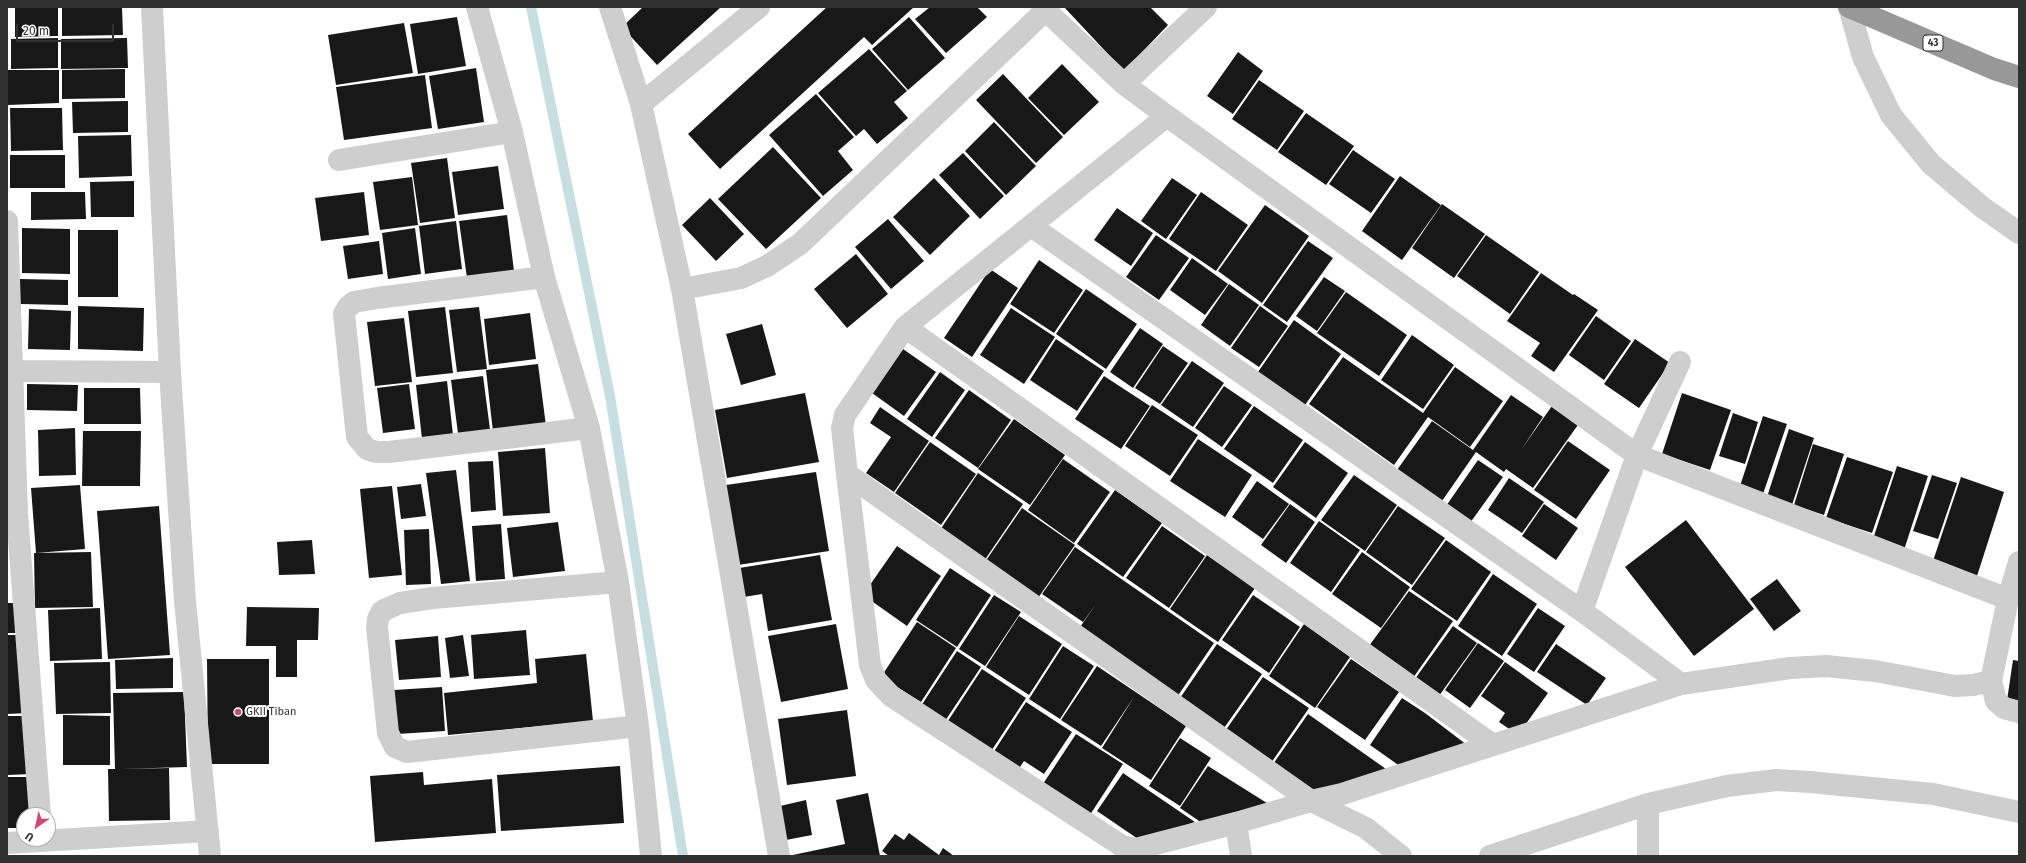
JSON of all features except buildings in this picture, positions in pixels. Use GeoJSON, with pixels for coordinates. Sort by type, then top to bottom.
{"type":"FeatureCollection","features":[{"type":"Feature","properties":{"kind":"highway","name":"43"},"geometry":{"type":"LineString","coordinates":[[1849,7],[1994,69],[2019,77]]}},
{"type":"Feature","properties":{"kind":"street"},"geometry":{"type":"LineString","coordinates":[[152,7],[170,372],[185,602],[210,856]]}},
{"type":"Feature","properties":{"kind":"street"},"geometry":{"type":"LineString","coordinates":[[477,7],[512,132],[544,278],[589,428],[618,582],[638,726],[651,856]]}},
{"type":"Feature","properties":{"kind":"street"},"geometry":{"type":"LineString","coordinates":[[610,7],[641,104],[682,289],[779,856]]}},
{"type":"Feature","properties":{"kind":"street"},"geometry":{"type":"LineString","coordinates":[[641,104],[759,7]]}},
{"type":"Feature","properties":{"kind":"street"},"geometry":{"type":"LineString","coordinates":[[1124,84],[1206,7]]}},
{"type":"Feature","properties":{"kind":"street"},"geometry":{"type":"LineString","coordinates":[[1849,7],[1864,58],[1891,115],[1932,164],[1982,207],[2019,234]]}},
{"type":"Feature","properties":{"kind":"street"},"geometry":{"type":"LineString","coordinates":[[682,289],[741,278],[767,266],[800,244],[1044,9],[1124,84],[1637,455],[2008,599]]}},
{"type":"Feature","properties":{"kind":"street"},"geometry":{"type":"LineString","coordinates":[[1167,116],[905,327],[845,415],[842,428],[870,665],[876,680],[891,696],[1122,846],[1136,849],[1236,823],[1311,801],[1342,794],[1681,684],[1790,668],[1826,666],[1875,671],[1955,686],[1973,685],[1991,681]]}},
{"type":"Feature","properties":{"kind":"street"},"geometry":{"type":"LineString","coordinates":[[339,160],[512,132]]}},
{"type":"Feature","properties":{"kind":"street"},"geometry":{"type":"LineString","coordinates":[[7,221],[12,513],[39,807]]}},
{"type":"Feature","properties":{"kind":"street"},"geometry":{"type":"LineString","coordinates":[[1031,226],[1582,611],[1681,684]]}},
{"type":"Feature","properties":{"kind":"street"},"geometry":{"type":"LineString","coordinates":[[544,278],[377,298],[354,302],[348,307],[344,314],[357,437],[367,449],[376,452],[389,452],[589,428]]}},
{"type":"Feature","properties":{"kind":"street"},"geometry":{"type":"LineString","coordinates":[[905,327],[1493,745]]}},
{"type":"Feature","properties":{"kind":"street"},"geometry":{"type":"LineString","coordinates":[[1582,611],[1637,455],[1680,362]]}},
{"type":"Feature","properties":{"kind":"street"},"geometry":{"type":"LineString","coordinates":[[9,371],[170,372]]}},
{"type":"Feature","properties":{"kind":"street"},"geometry":{"type":"LineString","coordinates":[[847,474],[1311,801],[1366,828],[1401,856]]}},
{"type":"Feature","properties":{"kind":"street"},"geometry":{"type":"LineString","coordinates":[[2019,566],[2008,599],[1991,681],[1996,702],[2004,708],[2019,712]]}},
{"type":"Feature","properties":{"kind":"street"},"geometry":{"type":"LineString","coordinates":[[618,582],[433,598],[400,603],[382,611],[378,619],[377,627],[388,733],[395,747],[407,752],[638,726]]}},
{"type":"Feature","properties":{"kind":"street"},"geometry":{"type":"LineString","coordinates":[[1490,856],[1648,804],[1720,788],[1776,780],[1933,794],[2019,812]]}},
{"type":"Feature","properties":{"kind":"street"},"geometry":{"type":"LineString","coordinates":[[1648,804],[1648,856]]}},
{"type":"Feature","properties":{"kind":"street"},"geometry":{"type":"LineString","coordinates":[[1236,823],[1242,856]]}},
{"type":"Feature","properties":{"kind":"street"},"geometry":{"type":"LineString","coordinates":[[56,839],[208,831]]}},
{"type":"Feature","properties":{"kind":"waterway"},"geometry":{"type":"LineString","coordinates":[[531,7],[610,396],[683,856]]}},
{"type":"Feature","properties":{"kind":"place","name":"GKII Tiban"},"geometry":{"type":"Point","coordinates":[238,712]}}]}
